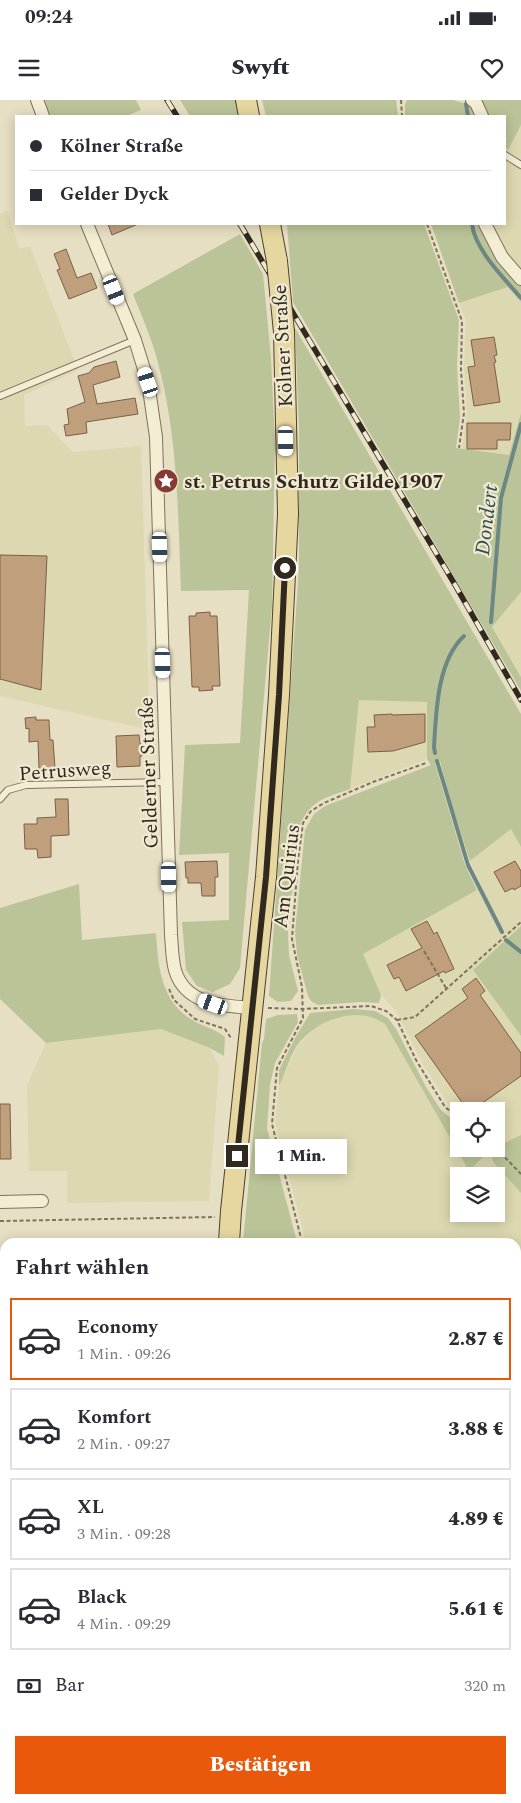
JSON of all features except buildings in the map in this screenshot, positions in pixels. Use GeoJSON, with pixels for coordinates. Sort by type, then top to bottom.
{"type":"FeatureCollection","features":[{"type":"Feature","properties":{"kind":"main road"},"geometry":{"type":"LineString","coordinates":[[246,100],[249,115]]}},
{"type":"Feature","properties":{"kind":"main road","name":"Kölner Straße"},"geometry":{"type":"LineString","coordinates":[[230,1238],[231,1211],[266,877],[278,705],[288,514],[284,332],[277,262],[270,225]]}},
{"type":"Feature","properties":{"kind":"street"},"geometry":{"type":"LineString","coordinates":[[36,100],[43,115]]}},
{"type":"Feature","properties":{"kind":"street"},"geometry":{"type":"LineString","coordinates":[[472,100],[476,103],[482,115]]}},
{"type":"Feature","properties":{"kind":"street","name":"Gelderner Straße"},"geometry":{"type":"LineString","coordinates":[[87,225],[135,340],[148,382],[156,437],[171,935],[175,970],[180,981],[188,991],[200,999],[213,1004],[253,1008]]}},
{"type":"Feature","properties":{"kind":"street"},"geometry":{"type":"LineString","coordinates":[[485,225],[502,257],[521,279]]}},
{"type":"Feature","properties":{"kind":"street"},"geometry":{"type":"LineString","coordinates":[[0,1202],[42,1201]]}},
{"type":"Feature","properties":{"kind":"lane"},"geometry":{"type":"LineString","coordinates":[[506,156],[521,165]]}},
{"type":"Feature","properties":{"kind":"lane"},"geometry":{"type":"LineString","coordinates":[[0,396],[135,340]]}},
{"type":"Feature","properties":{"kind":"lane","name":"Petrusweg"},"geometry":{"type":"LineString","coordinates":[[0,799],[8,790],[26,786],[166,782]]}},
{"type":"Feature","properties":{"kind":"path"},"geometry":{"type":"LineString","coordinates":[[401,100],[402,115]]}},
{"type":"Feature","properties":{"kind":"path"},"geometry":{"type":"LineString","coordinates":[[427,225],[462,321],[461,370],[464,413],[459,448]]}},
{"type":"Feature","properties":{"kind":"path","name":"Am Quirius"},"geometry":{"type":"LineString","coordinates":[[301,1238],[272,1124],[277,1068],[303,1018],[302,987],[292,939],[303,823],[311,811],[324,803],[373,782],[426,763]]}},
{"type":"Feature","properties":{"kind":"path"},"geometry":{"type":"LineString","coordinates":[[397,1020],[415,1017],[521,922]]}},
{"type":"Feature","properties":{"kind":"path"},"geometry":{"type":"LineString","coordinates":[[424,951],[446,988]]}},
{"type":"Feature","properties":{"kind":"path"},"geometry":{"type":"LineString","coordinates":[[253,1008],[302,1009],[372,1006],[386,1011],[397,1020],[416,1060],[445,1107],[450,1111]]}},
{"type":"Feature","properties":{"kind":"path"},"geometry":{"type":"LineString","coordinates":[[505,1157],[521,1174]]}},
{"type":"Feature","properties":{"kind":"path"},"geometry":{"type":"LineString","coordinates":[[0,1221],[218,1217],[231,1211]]}},
{"type":"Feature","properties":{"kind":"shaded area"},"geometry":{"type":"Polygon","coordinates":[[[521,125],[521,273],[508,258],[490,225],[506,225],[506,148],[508,149],[521,125]]]}},
{"type":"Feature","properties":{"kind":"shaded area"},"geometry":{"type":"Polygon","coordinates":[[[8,211],[19,249],[30,246],[78,370],[24,395],[25,426],[47,425],[73,452],[141,446],[150,730],[0,696],[0,214],[8,211]]]}},
{"type":"Feature","properties":{"kind":"shaded area"},"geometry":{"type":"Polygon","coordinates":[[[508,287],[521,302],[521,413],[509,455],[462,449],[467,412],[464,367],[466,320],[459,303],[508,287]]]}},
{"type":"Feature","properties":{"kind":"shaded area"},"geometry":{"type":"Polygon","coordinates":[[[521,592],[521,677],[492,627],[521,592]]]}},
{"type":"Feature","properties":{"kind":"shaded area"},"geometry":{"type":"Polygon","coordinates":[[[359,699],[427,702],[427,759],[350,789],[359,699]]]}},
{"type":"Feature","properties":{"kind":"shaded area"},"geometry":{"type":"Polygon","coordinates":[[[512,828],[521,847],[521,926],[473,970],[521,1036],[521,1135],[505,1142],[505,1102],[450,1102],[450,1106],[448,1104],[422,1062],[396,1011],[381,995],[362,954],[482,887],[470,861],[512,828]]]}},
{"type":"Feature","properties":{"kind":"shaded area"},"geometry":{"type":"Polygon","coordinates":[[[352,1014],[370,1016],[385,1024],[450,1138],[450,1157],[461,1157],[467,1167],[450,1167],[450,1222],[505,1222],[505,1175],[521,1193],[521,1238],[305,1238],[275,1123],[279,1086],[297,1047],[314,1028],[333,1019],[352,1014]]]}},
{"type":"Feature","properties":{"kind":"shaded area"},"geometry":{"type":"Polygon","coordinates":[[[161,1029],[210,1048],[219,1066],[209,1201],[67,1203],[67,1171],[29,1171],[27,1085],[46,1043],[161,1029]]]}},
{"type":"Feature","properties":{"kind":"shaded area"},"geometry":{"type":"Polygon","coordinates":[[[483,1157],[492,1157],[498,1167],[473,1167],[483,1157]]]}},
{"type":"Feature","properties":{"kind":"green space"},"geometry":{"type":"Polygon","coordinates":[[[44,100],[136,100],[141,110],[128,115],[50,115],[44,100]]]}},
{"type":"Feature","properties":{"kind":"green space"},"geometry":{"type":"Polygon","coordinates":[[[180,100],[236,100],[239,115],[189,115],[180,100]]]}},
{"type":"Feature","properties":{"kind":"green space"},"geometry":{"type":"Polygon","coordinates":[[[262,100],[396,100],[398,115],[266,115],[262,100]]]}},
{"type":"Feature","properties":{"kind":"green space"},"geometry":{"type":"Polygon","coordinates":[[[407,100],[453,100],[469,103],[477,115],[405,115],[407,100]]]}},
{"type":"Feature","properties":{"kind":"green space"},"geometry":{"type":"Polygon","coordinates":[[[476,100],[521,100],[521,125],[508,150],[506,148],[506,115],[486,115],[476,100]]]}},
{"type":"Feature","properties":{"kind":"green space"},"geometry":{"type":"Polygon","coordinates":[[[287,225],[424,225],[459,320],[457,367],[460,418],[456,448],[509,455],[521,413],[521,592],[492,627],[521,677],[521,691],[293,302],[287,225]]]}},
{"type":"Feature","properties":{"kind":"green space"},"geometry":{"type":"Polygon","coordinates":[[[431,225],[483,225],[521,285],[521,302],[508,287],[459,303],[431,225]]]}},
{"type":"Feature","properties":{"kind":"green space"},"geometry":{"type":"Polygon","coordinates":[[[240,234],[263,274],[271,358],[275,442],[272,606],[240,968],[230,984],[213,992],[197,986],[186,970],[182,922],[229,920],[229,853],[179,855],[185,745],[240,743],[249,590],[181,591],[178,505],[170,419],[156,354],[133,294],[240,234]]]}},
{"type":"Feature","properties":{"kind":"green space"},"geometry":{"type":"Polygon","coordinates":[[[295,328],[521,714],[521,847],[511,829],[470,861],[451,803],[440,761],[435,763],[465,865],[477,890],[363,954],[381,995],[379,1003],[361,1002],[318,1005],[311,1001],[308,996],[297,955],[295,932],[305,830],[314,814],[325,806],[431,765],[427,759],[427,702],[359,700],[350,789],[319,801],[308,811],[299,827],[288,932],[289,955],[298,991],[291,1001],[278,1002],[269,996],[299,568],[299,430],[295,328]]]}},
{"type":"Feature","properties":{"kind":"green space"},"geometry":{"type":"Polygon","coordinates":[[[79,884],[82,940],[156,933],[160,971],[168,994],[183,1013],[225,1037],[224,1056],[210,1048],[161,1029],[46,1043],[0,999],[0,908],[79,884]]]}},
{"type":"Feature","properties":{"kind":"green space"},"geometry":{"type":"Polygon","coordinates":[[[521,926],[521,1036],[473,970],[521,926]]]}},
{"type":"Feature","properties":{"kind":"green space"},"geometry":{"type":"Polygon","coordinates":[[[354,1009],[375,1011],[388,1018],[396,1029],[426,1087],[441,1110],[450,1118],[450,1138],[385,1024],[374,1018],[357,1015],[347,1016],[318,1026],[302,1039],[296,1047],[279,1086],[279,1070],[310,1013],[354,1009]]]}},
{"type":"Feature","properties":{"kind":"green space"},"geometry":{"type":"Polygon","coordinates":[[[297,1014],[298,1022],[275,1063],[270,1085],[267,1128],[296,1238],[243,1238],[262,1043],[266,1019],[278,1015],[297,1014]]]}},
{"type":"Feature","properties":{"kind":"green space"},"geometry":{"type":"Polygon","coordinates":[[[521,1135],[521,1193],[505,1175],[505,1167],[498,1167],[492,1157],[505,1157],[505,1143],[521,1135]]]}},
{"type":"Feature","properties":{"kind":"green space"},"geometry":{"type":"Polygon","coordinates":[[[461,1157],[483,1157],[473,1167],[467,1167],[461,1157]]]}},
{"type":"Feature","properties":{"kind":"waterway","name":"Dondert"},"geometry":{"type":"LineString","coordinates":[[466,104],[468,115]]}},
{"type":"Feature","properties":{"kind":"waterway","name":"Dondert"},"geometry":{"type":"LineString","coordinates":[[472,225],[474,234],[484,254],[521,298]]}},
{"type":"Feature","properties":{"kind":"waterway","name":"Dondert"},"geometry":{"type":"LineString","coordinates":[[491,622],[501,498],[521,424]]}},
{"type":"Feature","properties":{"kind":"waterway","name":"Dondert"},"geometry":{"type":"LineString","coordinates":[[435,753],[437,704],[443,673],[448,659],[464,636]]}},
{"type":"Feature","properties":{"kind":"waterway","name":"Dondert"},"geometry":{"type":"LineString","coordinates":[[437,761],[468,865],[502,932]]}},
{"type":"Feature","properties":{"kind":"waterway","name":"Dondert"},"geometry":{"type":"LineString","coordinates":[[506,940],[521,952]]}},
{"type":"Feature","properties":{"kind":"railway"},"geometry":{"type":"LineString","coordinates":[[167,100],[176,115]]}},
{"type":"Feature","properties":{"kind":"railway"},"geometry":{"type":"LineString","coordinates":[[241,225],[454,583],[521,700]]}},
{"type":"Feature","properties":{"kind":"place","name":"st. Petrus Schutz Gilde 1907"},"geometry":{"type":"Point","coordinates":[166,481]}},
{"type":"Feature","properties":{"kind":"route"},"geometry":{"type":"LineString","coordinates":[[237,1156],[266,877],[279,695],[285,568]]}}]}
